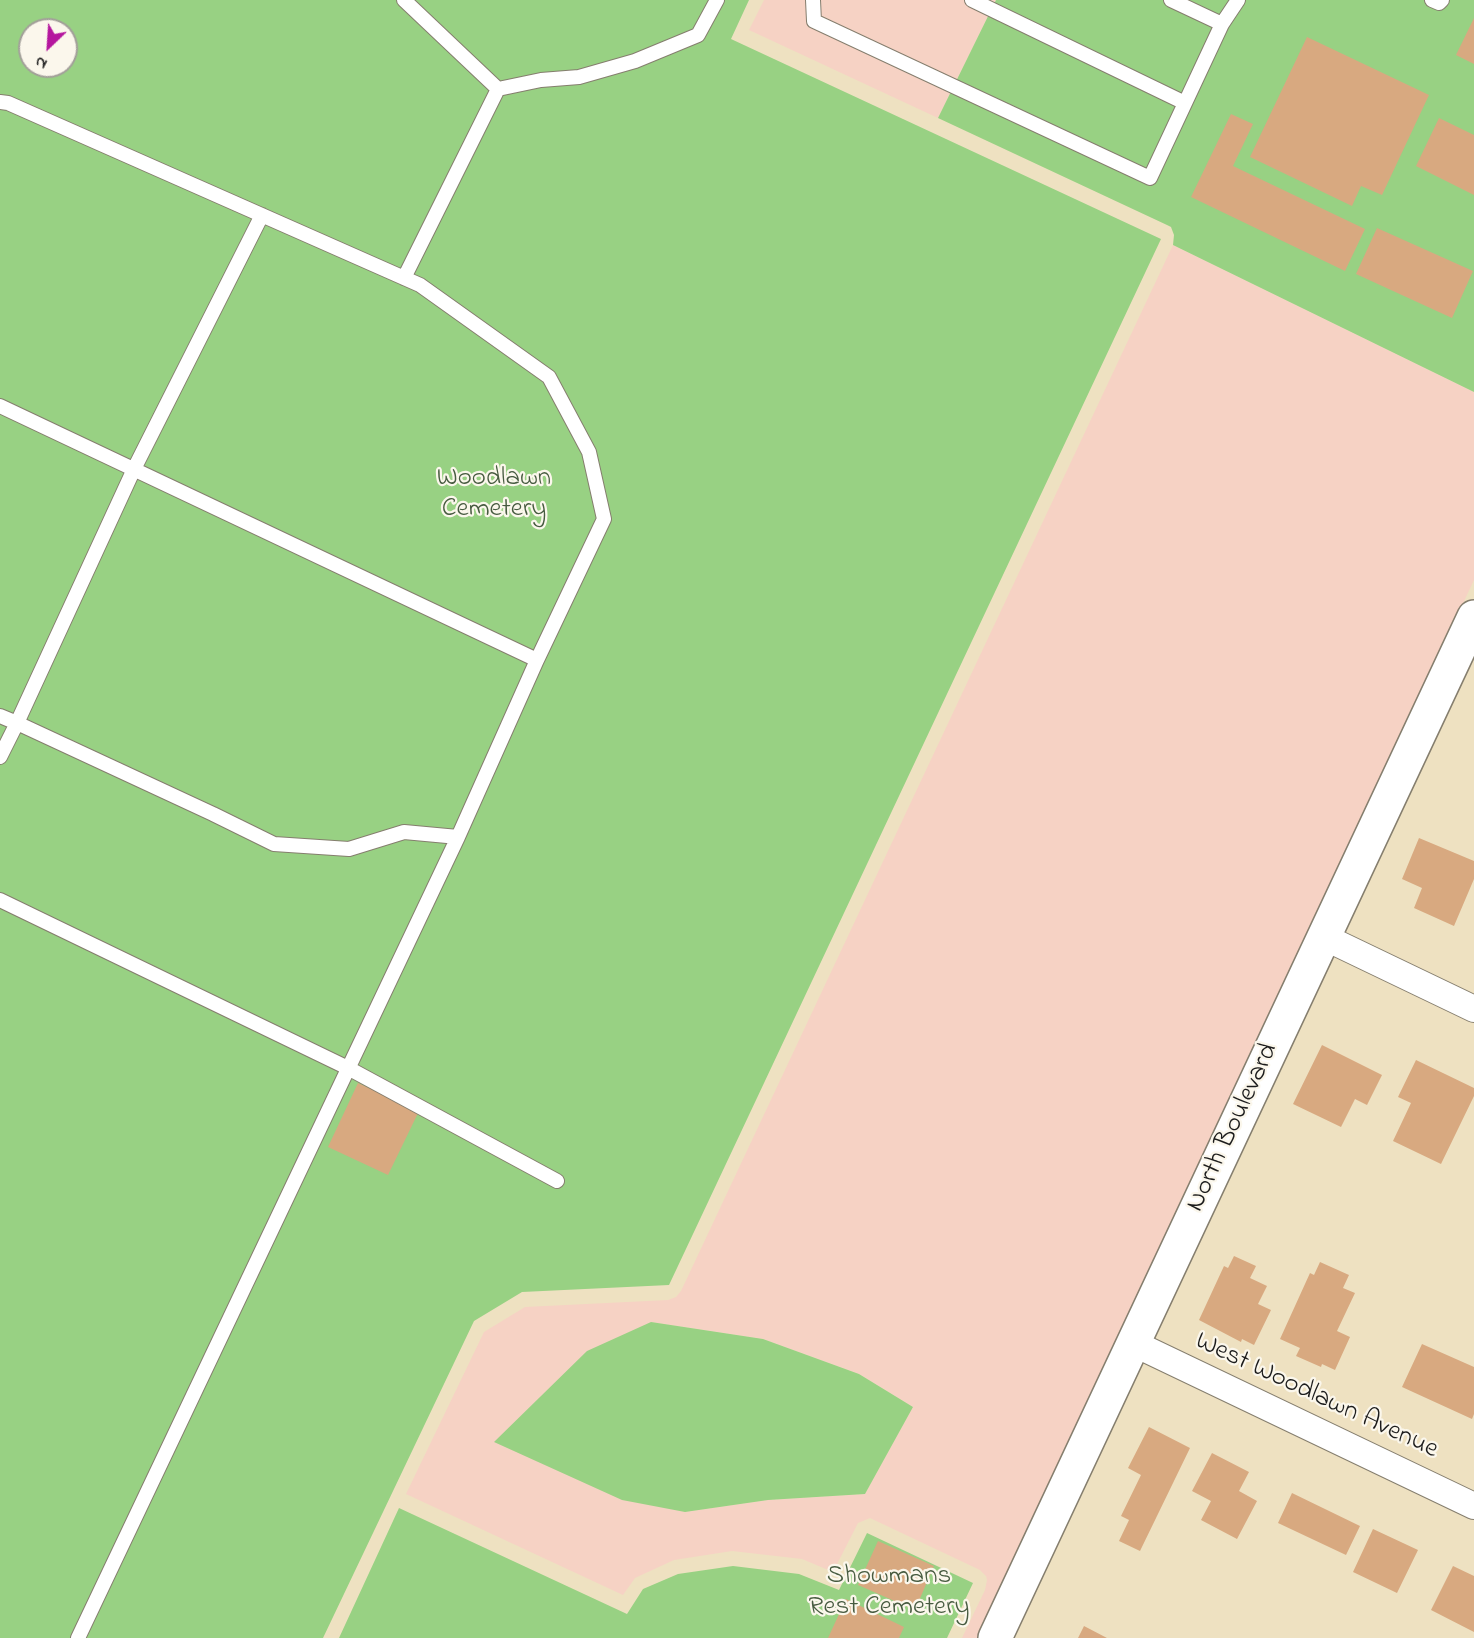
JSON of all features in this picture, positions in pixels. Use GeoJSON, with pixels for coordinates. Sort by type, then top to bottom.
{"type":"FeatureCollection","features":[{"type":"Feature","properties":{"kind":"street","name":"North Boulevard"},"geometry":{"type":"LineString","coordinates":[[995,1638],[1474,617]]}},
{"type":"Feature","properties":{"kind":"street"},"geometry":{"type":"LineString","coordinates":[[1324,937],[1474,1009]]}},
{"type":"Feature","properties":{"kind":"street","name":"West Woodlawn Avenue"},"geometry":{"type":"LineString","coordinates":[[1133,1343],[1474,1506]]}},
{"type":"Feature","properties":{"kind":"lane"},"geometry":{"type":"LineString","coordinates":[[404,0],[498,89]]}},
{"type":"Feature","properties":{"kind":"lane"},"geometry":{"type":"LineString","coordinates":[[498,89],[541,80],[579,77],[636,61],[698,35],[717,0]]}},
{"type":"Feature","properties":{"kind":"lane"},"geometry":{"type":"LineString","coordinates":[[813,0],[814,21],[1150,178],[1222,24],[1238,0]]}},
{"type":"Feature","properties":{"kind":"lane"},"geometry":{"type":"LineString","coordinates":[[972,0],[1185,103]]}},
{"type":"Feature","properties":{"kind":"lane"},"geometry":{"type":"LineString","coordinates":[[1171,0],[1222,24]]}},
{"type":"Feature","properties":{"kind":"lane"},"geometry":{"type":"LineString","coordinates":[[1432,0],[1439,3],[1442,0]]}},
{"type":"Feature","properties":{"kind":"lane"},"geometry":{"type":"LineString","coordinates":[[404,278],[498,89]]}},
{"type":"Feature","properties":{"kind":"lane"},"geometry":{"type":"LineString","coordinates":[[0,102],[8,103],[420,285],[549,377],[589,452],[604,519],[537,660],[458,837],[78,1638]]}},
{"type":"Feature","properties":{"kind":"lane"},"geometry":{"type":"LineString","coordinates":[[0,757],[134,469],[262,215]]}},
{"type":"Feature","properties":{"kind":"lane"},"geometry":{"type":"LineString","coordinates":[[0,406],[537,660]]}},
{"type":"Feature","properties":{"kind":"lane"},"geometry":{"type":"LineString","coordinates":[[0,716],[213,813],[274,844],[349,849],[404,832],[458,837]]}},
{"type":"Feature","properties":{"kind":"lane"},"geometry":{"type":"LineString","coordinates":[[0,900],[348,1068],[557,1181]]}},
{"type":"Feature","properties":{"kind":"shaded area"},"geometry":{"type":"Polygon","coordinates":[[[764,0],[996,0],[938,118],[749,30],[764,0]]]}},
{"type":"Feature","properties":{"kind":"shaded area"},"geometry":{"type":"Polygon","coordinates":[[[1173,245],[1474,392],[1474,580],[977,1638],[962,1638],[985,1590],[986,1576],[980,1570],[870,1518],[858,1523],[833,1572],[802,1559],[732,1551],[674,1560],[635,1578],[623,1595],[406,1494],[484,1332],[525,1307],[668,1300],[676,1297],[681,1291],[1173,245]],[[651,1322],[685,1512],[768,1500],[865,1494],[913,1407],[859,1374],[763,1339],[651,1322]]]}},
{"type":"Feature","properties":{"kind":"green space","name":"Woodlawn Cemetery"},"geometry":{"type":"Polygon","coordinates":[[[0,0],[749,0],[731,39],[1161,239],[669,1285],[522,1292],[474,1321],[323,1638],[0,1638],[0,0]]]}},
{"type":"Feature","properties":{"kind":"green space"},"geometry":{"type":"Polygon","coordinates":[[[996,0],[1474,0],[1474,392],[1173,245],[1174,235],[1171,227],[938,118],[996,0]]]}},
{"type":"Feature","properties":{"kind":"green space"},"geometry":{"type":"Polygon","coordinates":[[[651,1322],[763,1339],[859,1374],[913,1407],[865,1494],[768,1500],[685,1512],[622,1500],[494,1442],[587,1351],[651,1322]]]}},
{"type":"Feature","properties":{"kind":"green space","name":"Showmans Rest Cemetery"},"geometry":{"type":"Polygon","coordinates":[[[399,1508],[627,1614],[643,1589],[678,1574],[733,1566],[799,1574],[839,1590],[867,1533],[973,1583],[947,1638],[339,1638],[399,1508]]]}},
{"type":"Feature","properties":{"kind":"building"},"geometry":{"type":"Polygon","coordinates":[[[1474,18],[1474,64],[1456,55],[1474,18]]]}},
{"type":"Feature","properties":{"kind":"building"},"geometry":{"type":"Polygon","coordinates":[[[1307,37],[1429,95],[1382,195],[1361,186],[1352,206],[1250,157],[1307,37]]]}},
{"type":"Feature","properties":{"kind":"building"},"geometry":{"type":"Polygon","coordinates":[[[1231,114],[1253,124],[1233,166],[1365,229],[1345,271],[1191,197],[1231,114]]]}},
{"type":"Feature","properties":{"kind":"building"},"geometry":{"type":"Polygon","coordinates":[[[1439,118],[1474,135],[1474,195],[1416,166],[1439,118]]]}},
{"type":"Feature","properties":{"kind":"building"},"geometry":{"type":"Polygon","coordinates":[[[1377,228],[1473,271],[1452,318],[1356,274],[1377,228]]]}},
{"type":"Feature","properties":{"kind":"building"},"geometry":{"type":"Polygon","coordinates":[[[1419,838],[1474,861],[1474,879],[1454,926],[1414,908],[1422,888],[1402,879],[1419,838]]]}},
{"type":"Feature","properties":{"kind":"building"},"geometry":{"type":"Polygon","coordinates":[[[1322,1045],[1382,1075],[1367,1105],[1355,1099],[1341,1127],[1293,1104],[1322,1045]]]}},
{"type":"Feature","properties":{"kind":"building"},"geometry":{"type":"Polygon","coordinates":[[[1416,1060],[1474,1088],[1474,1096],[1441,1164],[1393,1141],[1411,1103],[1398,1097],[1416,1060]]]}},
{"type":"Feature","properties":{"kind":"building"},"geometry":{"type":"Polygon","coordinates":[[[358,1083],[419,1111],[388,1175],[328,1147],[358,1083]]]}},
{"type":"Feature","properties":{"kind":"building"},"geometry":{"type":"Polygon","coordinates":[[[1234,1256],[1256,1266],[1250,1278],[1267,1286],[1258,1304],[1271,1310],[1254,1345],[1242,1339],[1241,1342],[1199,1320],[1224,1266],[1228,1268],[1234,1256]]]}},
{"type":"Feature","properties":{"kind":"building"},"geometry":{"type":"Polygon","coordinates":[[[1320,1262],[1349,1275],[1343,1288],[1355,1293],[1337,1331],[1350,1337],[1335,1370],[1322,1364],[1321,1367],[1296,1356],[1300,1348],[1280,1339],[1310,1273],[1314,1275],[1320,1262]]]}},
{"type":"Feature","properties":{"kind":"building"},"geometry":{"type":"Polygon","coordinates":[[[1422,1344],[1474,1367],[1474,1414],[1472,1419],[1402,1387],[1422,1344]]]}},
{"type":"Feature","properties":{"kind":"building"},"geometry":{"type":"Polygon","coordinates":[[[1149,1427],[1190,1448],[1140,1551],[1119,1541],[1129,1520],[1121,1516],[1141,1475],[1128,1468],[1149,1427]]]}},
{"type":"Feature","properties":{"kind":"building"},"geometry":{"type":"Polygon","coordinates":[[[1212,1453],[1249,1472],[1239,1491],[1257,1501],[1237,1539],[1201,1520],[1211,1501],[1192,1491],[1212,1453]]]}},
{"type":"Feature","properties":{"kind":"building"},"geometry":{"type":"Polygon","coordinates":[[[1292,1493],[1360,1526],[1346,1555],[1278,1523],[1292,1493]]]}},
{"type":"Feature","properties":{"kind":"building"},"geometry":{"type":"Polygon","coordinates":[[[1373,1529],[1418,1550],[1397,1593],[1353,1572],[1373,1529]]]}},
{"type":"Feature","properties":{"kind":"building"},"geometry":{"type":"Polygon","coordinates":[[[878,1541],[934,1566],[915,1610],[858,1585],[878,1541]]]}},
{"type":"Feature","properties":{"kind":"building"},"geometry":{"type":"Polygon","coordinates":[[[1453,1566],[1474,1576],[1474,1632],[1431,1610],[1453,1566]]]}},
{"type":"Feature","properties":{"kind":"building"},"geometry":{"type":"Polygon","coordinates":[[[846,1599],[904,1627],[899,1638],[828,1638],[846,1599]]]}},
{"type":"Feature","properties":{"kind":"building"},"geometry":{"type":"Polygon","coordinates":[[[1084,1626],[1107,1638],[1078,1638],[1084,1626]]]}}]}
